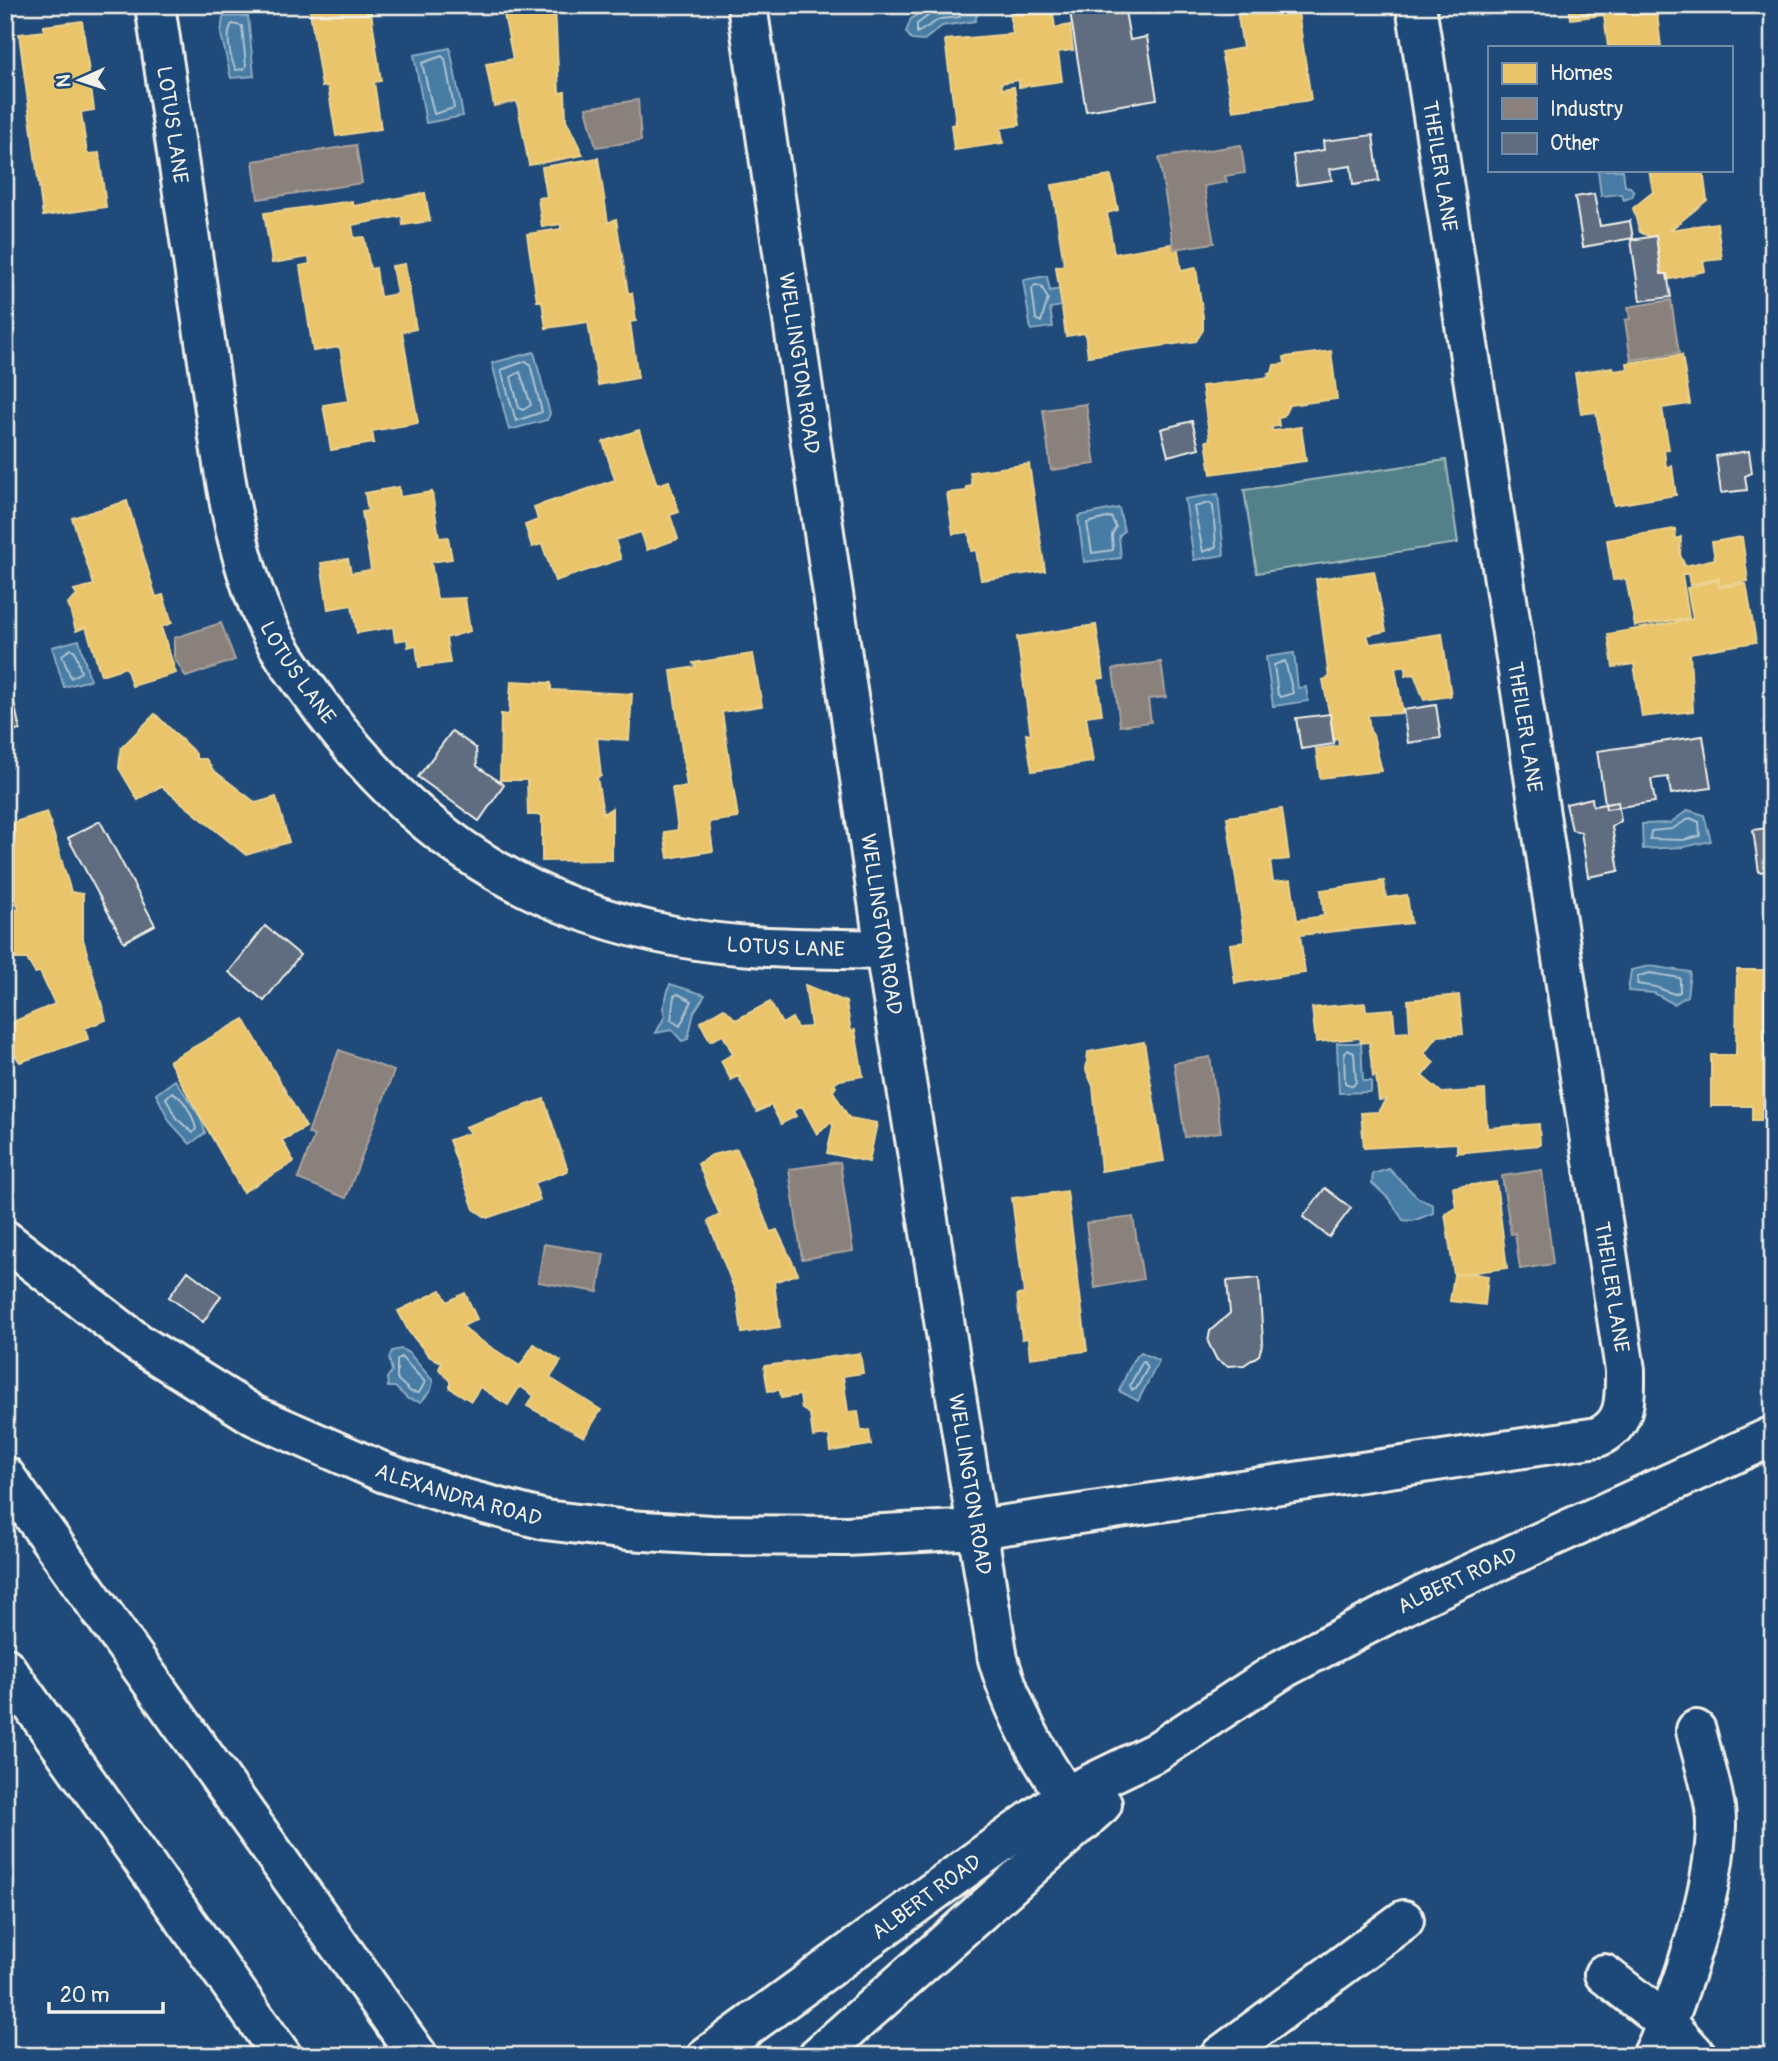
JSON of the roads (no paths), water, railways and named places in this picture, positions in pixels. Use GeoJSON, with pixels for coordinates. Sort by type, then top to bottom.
{"type":"FeatureCollection","features":[{"type":"Feature","properties":{"kind":"street","name":"LOTUS LANE"},"geometry":{"type":"LineString","coordinates":[[155,5],[220,446],[238,541],[263,616],[279,646],[351,748],[393,794],[425,822],[528,890],[578,910],[680,938],[758,946],[885,950]]}},
{"type":"Feature","properties":{"kind":"street","name":"WELLINGTON ROAD"},"geometry":{"type":"LineString","coordinates":[[747,5],[885,950],[998,1659],[1005,1682],[1031,1739],[1075,1809]]}},
{"type":"Feature","properties":{"kind":"street","name":"THEILER LANE"},"geometry":{"type":"LineString","coordinates":[[978,1530],[1598,1437],[1611,1431],[1622,1413],[1625,1370],[1416,5]]}},
{"type":"Feature","properties":{"kind":"street","name":"ALEXANDRA ROAD"},"geometry":{"type":"LineString","coordinates":[[5,1240],[138,1343],[256,1416],[385,1473],[458,1497],[545,1520],[628,1530],[712,1535],[846,1536],[978,1530]]}},
{"type":"Feature","properties":{"kind":"street","name":"ALBERT ROAD"},"geometry":{"type":"LineString","coordinates":[[707,2056],[1284,1668],[1422,1595],[1773,1436]]}},
{"type":"Feature","properties":{"kind":"street"},"geometry":{"type":"LineString","coordinates":[[5,1476],[418,2056]]}},
{"type":"Feature","properties":{"kind":"street"},"geometry":{"type":"LineString","coordinates":[[5,1667],[282,2056]]}},
{"type":"Feature","properties":{"kind":"street"},"geometry":{"type":"LineString","coordinates":[[1660,2040],[1711,1880],[1716,1810],[1696,1730]]}},
{"type":"Feature","properties":{"kind":"street","name":"ALBERT ROAD"},"geometry":{"type":"LineString","coordinates":[[818,2056],[1075,1809]]}},
{"type":"Feature","properties":{"kind":"street"},"geometry":{"type":"LineString","coordinates":[[1220,2056],[1404,1920]]}},
{"type":"Feature","properties":{"kind":"street"},"geometry":{"type":"LineString","coordinates":[[1604,1974],[1660,2040],[1697,2056]]}},
{"type":"Feature","properties":{"kind":"water"},"geometry":{"type":"Polygon","coordinates":[[[931,5],[955,5],[970,9],[977,15],[975,21],[942,26],[923,41],[912,40],[906,32],[911,19],[931,5]]]}},
{"type":"Feature","properties":{"kind":"water"},"geometry":{"type":"Polygon","coordinates":[[[248,16],[254,76],[231,78],[221,34],[223,17],[248,16]]]}},
{"type":"Feature","properties":{"kind":"water"},"geometry":{"type":"Polygon","coordinates":[[[450,48],[463,116],[426,123],[414,55],[450,48]]]}},
{"type":"Feature","properties":{"kind":"water"},"geometry":{"type":"Polygon","coordinates":[[[1598,172],[1623,172],[1625,186],[1634,192],[1632,197],[1624,200],[1621,194],[1601,196],[1598,172]]]}},
{"type":"Feature","properties":{"kind":"water"},"geometry":{"type":"Polygon","coordinates":[[[1047,276],[1050,291],[1060,289],[1063,306],[1050,308],[1053,327],[1031,330],[1023,280],[1047,276]]]}},
{"type":"Feature","properties":{"kind":"water"},"geometry":{"type":"Polygon","coordinates":[[[534,352],[550,414],[547,420],[509,430],[492,363],[534,352]]]}},
{"type":"Feature","properties":{"kind":"water"},"geometry":{"type":"Polygon","coordinates":[[[1218,494],[1224,555],[1194,560],[1185,499],[1218,494]]]}},
{"type":"Feature","properties":{"kind":"water"},"geometry":{"type":"Polygon","coordinates":[[[1119,508],[1124,531],[1119,536],[1121,558],[1084,562],[1078,516],[1119,508]]]}},
{"type":"Feature","properties":{"kind":"water"},"geometry":{"type":"Polygon","coordinates":[[[79,640],[90,680],[64,687],[52,647],[79,640]]]}},
{"type":"Feature","properties":{"kind":"water"},"geometry":{"type":"Polygon","coordinates":[[[1294,653],[1298,688],[1306,687],[1308,701],[1273,706],[1266,657],[1294,653]]]}},
{"type":"Feature","properties":{"kind":"water"},"geometry":{"type":"Polygon","coordinates":[[[1688,810],[1704,815],[1711,841],[1684,847],[1643,849],[1642,824],[1670,823],[1688,810]]]}},
{"type":"Feature","properties":{"kind":"water"},"geometry":{"type":"Polygon","coordinates":[[[1650,966],[1690,972],[1687,996],[1674,1004],[1654,993],[1628,991],[1631,970],[1650,966]]]}},
{"type":"Feature","properties":{"kind":"water"},"geometry":{"type":"Polygon","coordinates":[[[670,984],[705,995],[694,1012],[688,1039],[682,1041],[672,1030],[656,1033],[665,1016],[663,1008],[670,984]]]}},
{"type":"Feature","properties":{"kind":"water"},"geometry":{"type":"Polygon","coordinates":[[[1337,1043],[1361,1043],[1363,1081],[1371,1081],[1371,1092],[1339,1093],[1337,1043]]]}},
{"type":"Feature","properties":{"kind":"water"},"geometry":{"type":"Polygon","coordinates":[[[175,1080],[201,1118],[205,1133],[190,1144],[170,1122],[156,1094],[175,1080]]]}},
{"type":"Feature","properties":{"kind":"water"},"geometry":{"type":"Polygon","coordinates":[[[1389,1169],[1418,1198],[1433,1205],[1433,1213],[1413,1221],[1403,1220],[1390,1200],[1372,1183],[1373,1174],[1389,1169]]]}},
{"type":"Feature","properties":{"kind":"water"},"geometry":{"type":"Polygon","coordinates":[[[401,1349],[409,1353],[433,1381],[431,1390],[421,1402],[408,1399],[395,1387],[388,1387],[387,1378],[392,1371],[389,1358],[392,1351],[401,1349]]]}},
{"type":"Feature","properties":{"kind":"water"},"geometry":{"type":"Polygon","coordinates":[[[1141,1352],[1159,1361],[1138,1401],[1119,1391],[1133,1360],[1141,1352]]]}}]}
